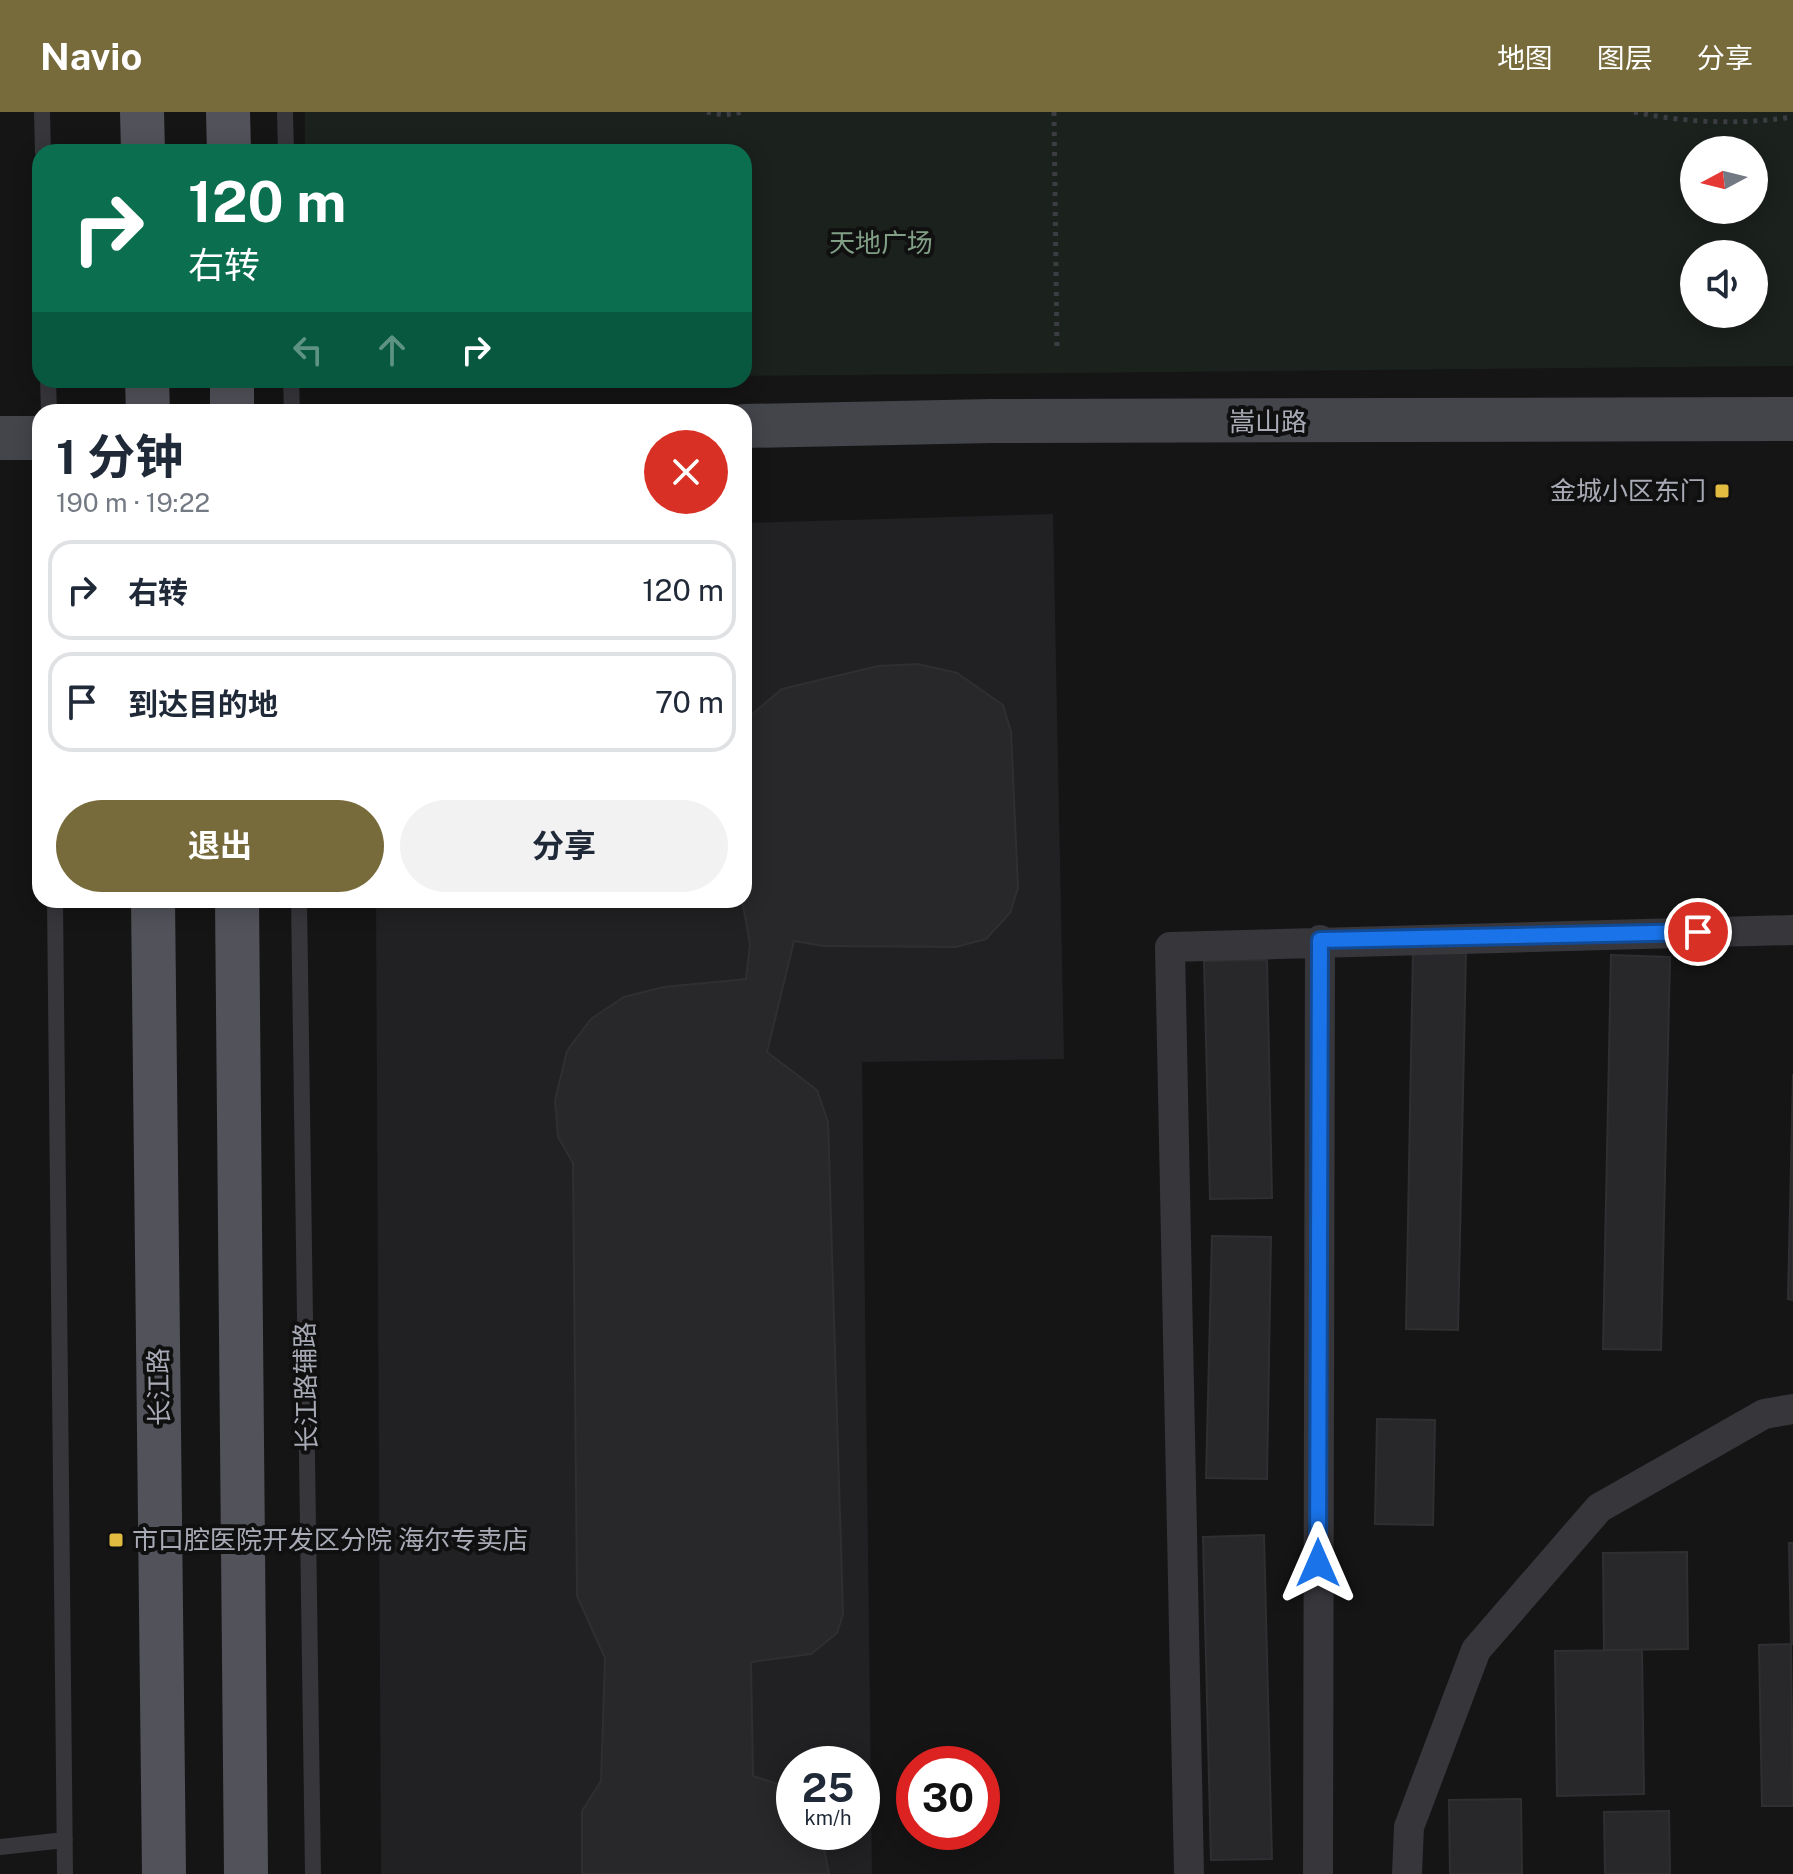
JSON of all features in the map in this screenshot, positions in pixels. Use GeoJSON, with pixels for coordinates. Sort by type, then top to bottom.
{"type":"FeatureCollection","features":[{"type":"Feature","properties":{"kind":"main road"},"geometry":{"type":"LineString","coordinates":[[142,112],[143,144]]}},
{"type":"Feature","properties":{"kind":"main road"},"geometry":{"type":"LineString","coordinates":[[228,112],[229,144]]}},
{"type":"Feature","properties":{"kind":"main road","name":"长江路"},"geometry":{"type":"LineString","coordinates":[[153,908],[164,1874]]}},
{"type":"Feature","properties":{"kind":"main road"},"geometry":{"type":"LineString","coordinates":[[237,908],[246,1874]]}},
{"type":"Feature","properties":{"kind":"street","name":"嵩山路"},"geometry":{"type":"LineString","coordinates":[[752,426],[991,421],[1793,419]]}},
{"type":"Feature","properties":{"kind":"street"},"geometry":{"type":"LineString","coordinates":[[0,438],[32,438]]}},
{"type":"Feature","properties":{"kind":"street"},"geometry":{"type":"LineString","coordinates":[[1189,1874],[1170,947],[1320,940],[1793,930]]}},
{"type":"Feature","properties":{"kind":"street"},"geometry":{"type":"LineString","coordinates":[[1318,1874],[1320,940]]}},
{"type":"Feature","properties":{"kind":"street"},"geometry":{"type":"LineString","coordinates":[[1407,1874],[1409,1827],[1476,1650],[1599,1508],[1764,1414],[1793,1409]]}},
{"type":"Feature","properties":{"kind":"lane"},"geometry":{"type":"LineString","coordinates":[[42,112],[43,144]]}},
{"type":"Feature","properties":{"kind":"lane"},"geometry":{"type":"LineString","coordinates":[[285,112],[286,144]]}},
{"type":"Feature","properties":{"kind":"lane"},"geometry":{"type":"LineString","coordinates":[[55,908],[65,1874]]}},
{"type":"Feature","properties":{"kind":"lane","name":"长江路辅路"},"geometry":{"type":"LineString","coordinates":[[299,908],[313,1874]]}},
{"type":"Feature","properties":{"kind":"lane"},"geometry":{"type":"LineString","coordinates":[[0,1847],[65,1840]]}},
{"type":"Feature","properties":{"kind":"path"},"geometry":{"type":"LineString","coordinates":[[707,112],[723,115],[745,112]]}},
{"type":"Feature","properties":{"kind":"path"},"geometry":{"type":"LineString","coordinates":[[1054,112],[1057,350]]}},
{"type":"Feature","properties":{"kind":"path"},"geometry":{"type":"LineString","coordinates":[[1634,112],[1674,120],[1745,124],[1793,117]]}},
{"type":"Feature","properties":{"kind":"shaded area"},"geometry":{"type":"Polygon","coordinates":[[[1053,514],[1064,1059],[862,1062],[870,1746],[776,1746],[776,1850],[872,1850],[872,1874],[381,1874],[376,908],[752,908],[752,523],[1053,514]]]}},
{"type":"Feature","properties":{"kind":"green space","name":"天地广场"},"geometry":{"type":"Polygon","coordinates":[[[305,112],[1793,112],[1793,366],[752,376],[752,144],[305,144],[305,112]]]}},
{"type":"Feature","properties":{"kind":"building"},"geometry":{"type":"Polygon","coordinates":[[[918,664],[957,673],[1003,705],[1011,732],[1018,888],[1010,913],[986,939],[956,947],[824,946],[794,941],[767,1052],[817,1090],[828,1122],[843,1614],[837,1633],[811,1654],[751,1662],[753,1776],[776,1783],[776,1850],[824,1850],[829,1874],[582,1874],[582,1811],[601,1781],[605,1658],[577,1596],[573,1163],[558,1137],[555,1100],[567,1051],[591,1019],[624,997],[664,987],[746,979],[750,944],[743,908],[752,908],[752,714],[782,689],[878,666],[918,664]]]}},
{"type":"Feature","properties":{"kind":"building"},"geometry":{"type":"Polygon","coordinates":[[[1413,950],[1466,951],[1458,1330],[1406,1329],[1413,950]]]}},
{"type":"Feature","properties":{"kind":"building"},"geometry":{"type":"Polygon","coordinates":[[[1611,955],[1670,957],[1661,1350],[1603,1349],[1611,955]]]}},
{"type":"Feature","properties":{"kind":"building"},"geometry":{"type":"Polygon","coordinates":[[[1267,960],[1272,1198],[1210,1199],[1204,961],[1267,960]]]}},
{"type":"Feature","properties":{"kind":"building"},"geometry":{"type":"Polygon","coordinates":[[[1793,1074],[1793,1300],[1788,1299],[1793,1074]]]}},
{"type":"Feature","properties":{"kind":"building"},"geometry":{"type":"Polygon","coordinates":[[[1212,1236],[1271,1237],[1267,1479],[1206,1478],[1212,1236]]]}},
{"type":"Feature","properties":{"kind":"building"},"geometry":{"type":"Polygon","coordinates":[[[1377,1419],[1435,1420],[1433,1525],[1375,1524],[1377,1419]]]}},
{"type":"Feature","properties":{"kind":"building"},"geometry":{"type":"Polygon","coordinates":[[[1264,1535],[1272,1859],[1211,1860],[1203,1537],[1264,1535]]]}},
{"type":"Feature","properties":{"kind":"building"},"geometry":{"type":"Polygon","coordinates":[[[1789,1543],[1793,1543],[1793,1644],[1791,1644],[1789,1543]]]}},
{"type":"Feature","properties":{"kind":"building"},"geometry":{"type":"Polygon","coordinates":[[[1687,1552],[1688,1649],[1604,1650],[1603,1553],[1687,1552]]]}},
{"type":"Feature","properties":{"kind":"building"},"geometry":{"type":"Polygon","coordinates":[[[1791,1644],[1793,1806],[1762,1806],[1759,1645],[1791,1644]]]}},
{"type":"Feature","properties":{"kind":"building"},"geometry":{"type":"Polygon","coordinates":[[[1642,1650],[1644,1794],[1557,1796],[1555,1651],[1642,1650]]]}},
{"type":"Feature","properties":{"kind":"building"},"geometry":{"type":"Polygon","coordinates":[[[1521,1799],[1522,1874],[1450,1874],[1449,1800],[1521,1799]]]}},
{"type":"Feature","properties":{"kind":"building"},"geometry":{"type":"Polygon","coordinates":[[[1669,1811],[1670,1874],[1605,1874],[1604,1812],[1669,1811]]]}},
{"type":"Feature","properties":{"kind":"place","name":"金城小区东门"},"geometry":{"type":"Point","coordinates":[1722,491]}},
{"type":"Feature","properties":{"kind":"place","name":"市口腔医院开发区分院 海尔专卖店"},"geometry":{"type":"Point","coordinates":[116,1540]}},
{"type":"Feature","properties":{"kind":"route"},"geometry":{"type":"LineString","coordinates":[[1318,1563],[1320,940],[1698,932]]}}]}
